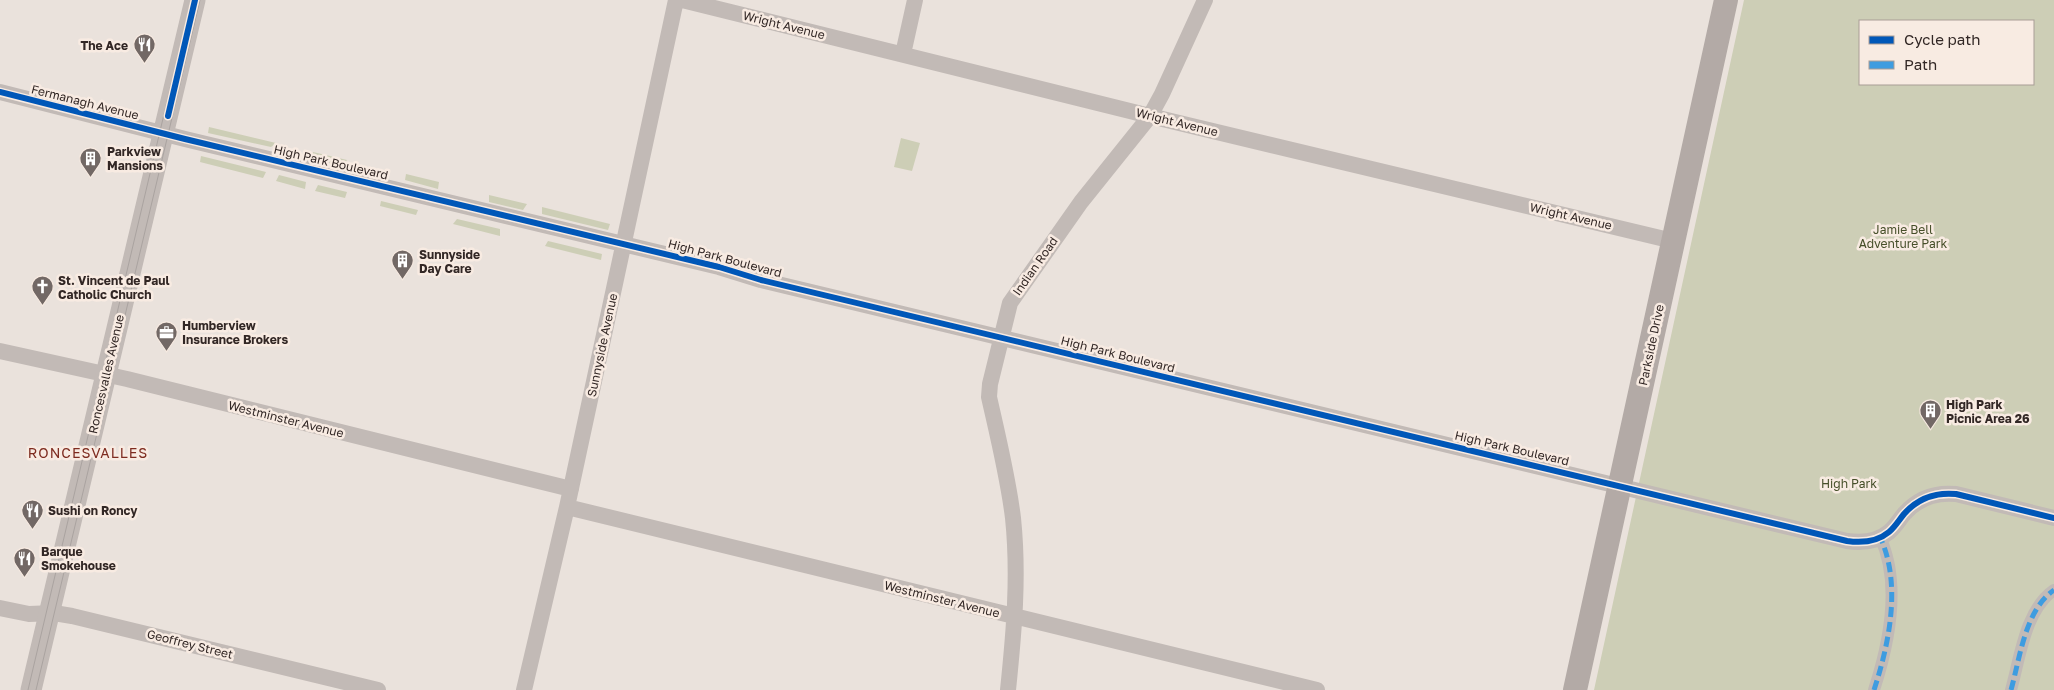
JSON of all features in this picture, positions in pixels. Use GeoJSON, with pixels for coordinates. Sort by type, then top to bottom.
{"type":"FeatureCollection","features":[{"type":"Feature","properties":{"kind":"main road","name":"Parkside Drive"},"geometry":{"type":"LineString","coordinates":[[1575,690],[1673,241],[1722,1]]}},
{"type":"Feature","properties":{"kind":"street","name":"Roncesvalles Avenue"},"geometry":{"type":"LineString","coordinates":[[31,690],[195,0]]}},
{"type":"Feature","properties":{"kind":"street","name":"Sunnyside Avenue"},"geometry":{"type":"LineString","coordinates":[[524,690],[571,489],[676,0]]}},
{"type":"Feature","properties":{"kind":"street","name":"Wright Avenue"},"geometry":{"type":"LineString","coordinates":[[682,0],[1150,116],[1673,241]]}},
{"type":"Feature","properties":{"kind":"street"},"geometry":{"type":"LineString","coordinates":[[902,54],[914,0]]}},
{"type":"Feature","properties":{"kind":"street","name":"Indian Road"},"geometry":{"type":"LineString","coordinates":[[1008,690],[1016,617],[1013,519],[989,397],[990,384],[1007,313],[1016,293],[1081,202],[1150,116],[1205,0]]}},
{"type":"Feature","properties":{"kind":"street","name":"Fermanagh Avenue"},"geometry":{"type":"LineString","coordinates":[[0,92],[164,133]]}},
{"type":"Feature","properties":{"kind":"street","name":"High Park Boulevard"},"geometry":{"type":"LineString","coordinates":[[164,133],[719,267],[761,280],[1847,541],[1864,542],[1880,537]]}},
{"type":"Feature","properties":{"kind":"street","name":"Westminster Avenue"},"geometry":{"type":"LineString","coordinates":[[0,351],[106,374],[571,489]]}},
{"type":"Feature","properties":{"kind":"street"},"geometry":{"type":"LineString","coordinates":[[1874,690],[1885,647],[1891,608],[1891,575],[1886,548],[1880,537],[1888,532],[1904,513],[1920,500],[1935,494],[1945,493],[2054,518]]}},
{"type":"Feature","properties":{"kind":"street","name":"Westminster Avenue"},"geometry":{"type":"LineString","coordinates":[[567,507],[1317,690]]}},
{"type":"Feature","properties":{"kind":"street"},"geometry":{"type":"LineString","coordinates":[[2011,690],[2029,623],[2045,596],[2054,590]]}},
{"type":"Feature","properties":{"kind":"street","name":"Geoffrey Street"},"geometry":{"type":"LineString","coordinates":[[0,608],[29,614],[50,613],[72,616],[378,690]]}},
{"type":"Feature","properties":{"kind":"green space","name":"High Park"},"geometry":{"type":"Polygon","coordinates":[[[1744,0],[2054,0],[2054,690],[1594,690],[1744,0]]]}},
{"type":"Feature","properties":{"kind":"green space"},"geometry":{"type":"Polygon","coordinates":[[[209,127],[276,143],[271,147],[208,133],[209,127]]]}},
{"type":"Feature","properties":{"kind":"green space"},"geometry":{"type":"Polygon","coordinates":[[[901,138],[920,143],[912,171],[894,167],[901,138]]]}},
{"type":"Feature","properties":{"kind":"green space"},"geometry":{"type":"Polygon","coordinates":[[[313,152],[347,160],[343,166],[312,158],[313,152]]]}},
{"type":"Feature","properties":{"kind":"green space"},"geometry":{"type":"Polygon","coordinates":[[[201,156],[266,172],[263,178],[200,162],[201,156]]]}},
{"type":"Feature","properties":{"kind":"green space"},"geometry":{"type":"Polygon","coordinates":[[[406,174],[439,182],[438,189],[405,180],[406,174]]]}},
{"type":"Feature","properties":{"kind":"green space"},"geometry":{"type":"Polygon","coordinates":[[[279,175],[306,182],[305,189],[276,181],[279,175]]]}},
{"type":"Feature","properties":{"kind":"green space"},"geometry":{"type":"Polygon","coordinates":[[[318,185],[347,192],[345,198],[315,191],[318,185]]]}},
{"type":"Feature","properties":{"kind":"green space"},"geometry":{"type":"Polygon","coordinates":[[[489,195],[527,204],[523,210],[489,202],[489,195]]]}},
{"type":"Feature","properties":{"kind":"green space"},"geometry":{"type":"Polygon","coordinates":[[[381,201],[418,210],[416,215],[380,206],[381,201]]]}},
{"type":"Feature","properties":{"kind":"green space"},"geometry":{"type":"Polygon","coordinates":[[[542,207],[610,224],[608,230],[542,214],[542,207]]]}},
{"type":"Feature","properties":{"kind":"green space"},"geometry":{"type":"Polygon","coordinates":[[[457,219],[500,229],[500,236],[453,224],[457,219]]]}},
{"type":"Feature","properties":{"kind":"green space"},"geometry":{"type":"Polygon","coordinates":[[[548,241],[602,254],[601,260],[545,246],[548,241]]]}},
{"type":"Feature","properties":{"kind":"tram line"},"geometry":{"type":"LineString","coordinates":[[28,690],[191,0]]}},
{"type":"Feature","properties":{"kind":"tram line"},"geometry":{"type":"LineString","coordinates":[[36,690],[200,0]]}},
{"type":"Feature","properties":{"kind":"marked path"},"geometry":{"type":"LineString","coordinates":[[1874,690],[1888,634],[1892,594],[1887,555],[1880,537]]}},
{"type":"Feature","properties":{"kind":"marked path"},"geometry":{"type":"LineString","coordinates":[[2011,690],[2030,622],[2044,599],[2054,590]]}},
{"type":"Feature","properties":{"kind":"cycle path"},"geometry":{"type":"LineString","coordinates":[[168,116],[195,0]]}},
{"type":"Feature","properties":{"kind":"cycle path"},"geometry":{"type":"LineString","coordinates":[[0,92],[185,139],[719,267],[761,280],[1847,541],[1863,542],[1879,538],[1891,530],[1909,508],[1927,497],[1941,494],[1956,494],[2054,518]]}},
{"type":"Feature","properties":{"kind":"place","name":"The Ace"},"geometry":{"type":"Point","coordinates":[144,64]}},
{"type":"Feature","properties":{"kind":"place","name":"Parkview Mansions"},"geometry":{"type":"Point","coordinates":[91,177]}},
{"type":"Feature","properties":{"kind":"place","name":"Sunnyside Day Care"},"geometry":{"type":"Point","coordinates":[403,280]}},
{"type":"Feature","properties":{"kind":"place","name":"St. Vincent de Paul Catholic Church"},"geometry":{"type":"Point","coordinates":[42,306]}},
{"type":"Feature","properties":{"kind":"place","name":"Humberview Insurance Brokers"},"geometry":{"type":"Point","coordinates":[166,351]}},
{"type":"Feature","properties":{"kind":"place","name":"High Park Picnic Area 26"},"geometry":{"type":"Point","coordinates":[1930,430]}},
{"type":"Feature","properties":{"kind":"place","name":"Sushi on Roncy"},"geometry":{"type":"Point","coordinates":[32,529]}},
{"type":"Feature","properties":{"kind":"place","name":"Barque Smokehouse"},"geometry":{"type":"Point","coordinates":[25,577]}},
{"type":"Feature","properties":{"kind":"district","name":"RONCESVALLES"},"geometry":{"type":"Point","coordinates":[88,452]}},
{"type":"Feature","properties":{"kind":"park label","name":"Jamie Bell Adventure Park"},"geometry":{"type":"Point","coordinates":[1903,236]}}]}
